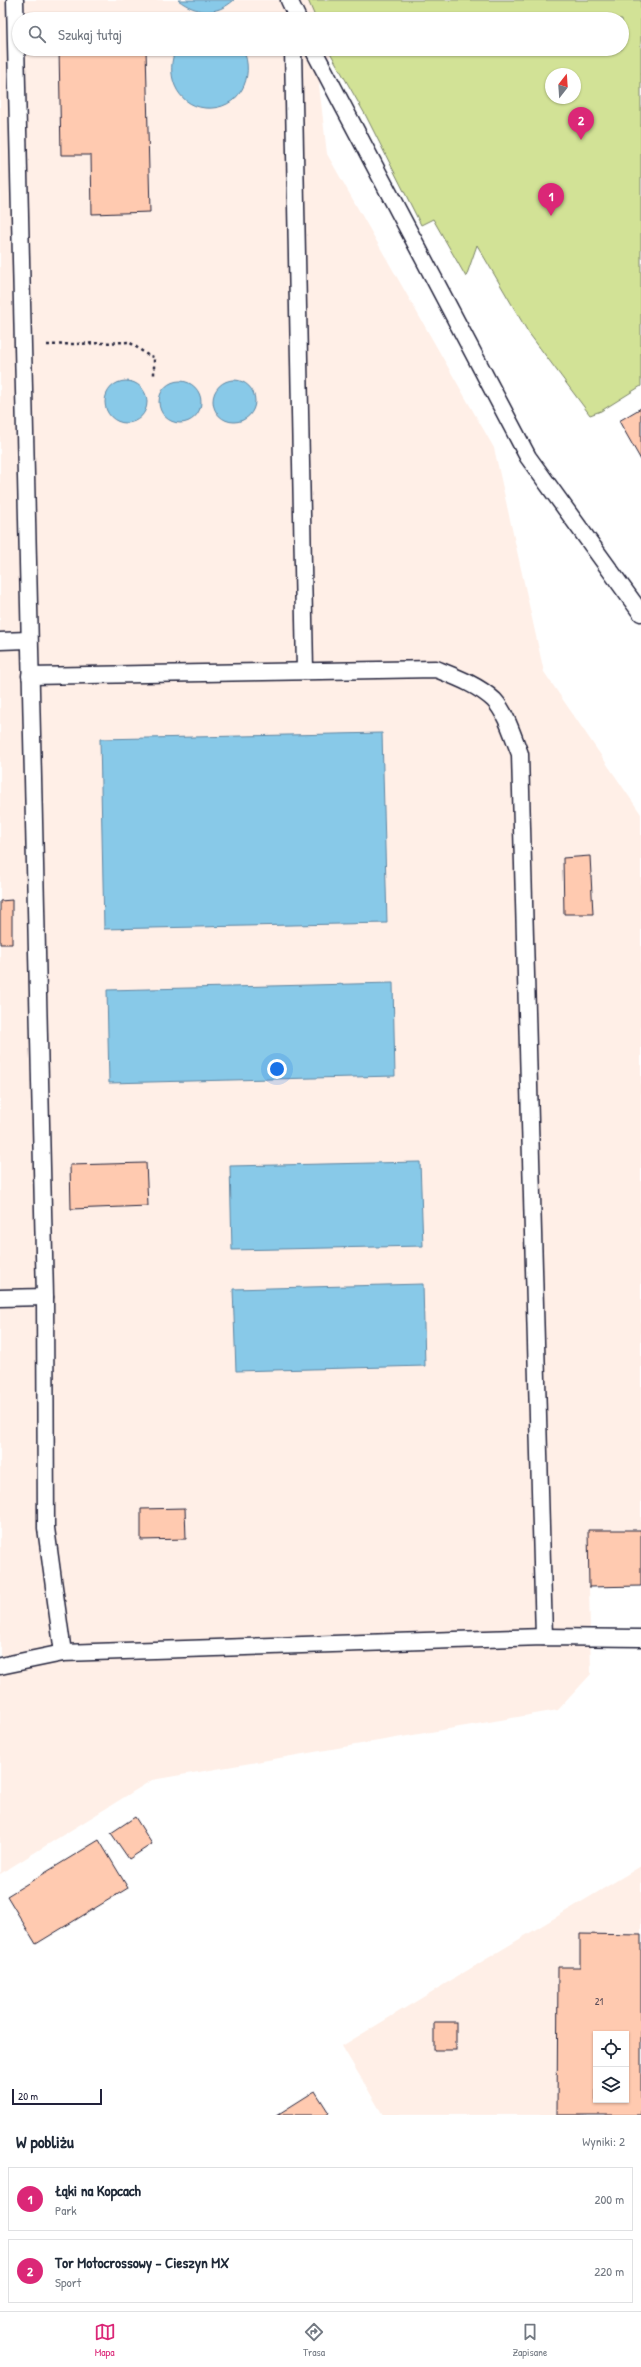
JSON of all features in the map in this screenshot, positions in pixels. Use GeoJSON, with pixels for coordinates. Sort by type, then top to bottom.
{"type":"FeatureCollection","features":[{"type":"Feature","properties":{"kind":"lane"},"geometry":{"type":"LineString","coordinates":[[15,0],[15,12]]}},
{"type":"Feature","properties":{"kind":"lane"},"geometry":{"type":"LineString","coordinates":[[16,56],[28,640],[45,1297],[46,1528],[63,1653]]}},
{"type":"Feature","properties":{"kind":"lane"},"geometry":{"type":"LineString","coordinates":[[293,56],[305,670]]}},
{"type":"Feature","properties":{"kind":"lane"},"geometry":{"type":"LineString","coordinates":[[317,56],[528,457],[641,613]]}},
{"type":"Feature","properties":{"kind":"lane"},"geometry":{"type":"LineString","coordinates":[[0,641],[28,640]]}},
{"type":"Feature","properties":{"kind":"lane"},"geometry":{"type":"LineString","coordinates":[[30,676],[305,670],[436,669],[466,681],[494,701],[508,723],[520,754],[544,1637]]}},
{"type":"Feature","properties":{"kind":"lane"},"geometry":{"type":"LineString","coordinates":[[0,1298],[45,1297]]}},
{"type":"Feature","properties":{"kind":"lane"},"geometry":{"type":"LineString","coordinates":[[0,1666],[63,1653],[544,1637],[641,1638]]}},
{"type":"Feature","properties":{"kind":"path"},"geometry":{"type":"LineString","coordinates":[[23,346],[129,342],[149,356],[154,357],[154,376]]}},
{"type":"Feature","properties":{"kind":"shaded area"},"geometry":{"type":"Polygon","coordinates":[[[0,0],[325,0],[328,12],[12,12],[12,56],[330,56],[319,85],[327,154],[494,448],[544,672],[641,814],[641,1586],[589,1587],[591,1674],[558,1710],[152,1780],[0,1874],[0,0]]]}},
{"type":"Feature","properties":{"kind":"shaded area"},"geometry":{"type":"Polygon","coordinates":[[[641,1866],[641,2115],[383,2115],[342,2046],[641,1866]]]}},
{"type":"Feature","properties":{"kind":"green space"},"geometry":{"type":"Polygon","coordinates":[[[308,0],[641,0],[641,386],[601,411],[590,415],[528,332],[477,245],[466,277],[433,219],[421,225],[366,116],[332,56],[629,56],[629,12],[313,12],[308,0]]]}},
{"type":"Feature","properties":{"kind":"water"},"geometry":{"type":"Polygon","coordinates":[[[178,0],[234,0],[220,9],[206,11],[192,8],[178,0]]]}},
{"type":"Feature","properties":{"kind":"water"},"geometry":{"type":"Polygon","coordinates":[[[174,56],[245,56],[247,70],[246,81],[242,90],[227,104],[205,108],[195,106],[186,101],[175,86],[172,77],[174,56]]]}},
{"type":"Feature","properties":{"kind":"water"},"geometry":{"type":"Polygon","coordinates":[[[230,380],[238,380],[246,383],[252,389],[255,401],[252,413],[246,419],[238,422],[230,422],[222,419],[216,413],[213,405],[213,397],[216,389],[222,383],[230,380]]]}},
{"type":"Feature","properties":{"kind":"water"},"geometry":{"type":"Polygon","coordinates":[[[122,381],[130,381],[138,384],[144,390],[147,402],[144,414],[138,420],[130,423],[122,423],[114,420],[108,414],[105,406],[105,398],[108,390],[114,384],[122,381]]]}},
{"type":"Feature","properties":{"kind":"water"},"geometry":{"type":"Polygon","coordinates":[[[176,381],[184,381],[192,384],[198,390],[201,402],[198,414],[192,420],[184,423],[176,423],[168,420],[162,414],[159,406],[159,398],[162,390],[168,384],[176,381]]]}},
{"type":"Feature","properties":{"kind":"water"},"geometry":{"type":"Polygon","coordinates":[[[382,733],[387,923],[104,929],[100,739],[382,733]]]}},
{"type":"Feature","properties":{"kind":"water"},"geometry":{"type":"Polygon","coordinates":[[[393,983],[395,1076],[109,1083],[107,990],[393,983]]]}},
{"type":"Feature","properties":{"kind":"water"},"geometry":{"type":"Polygon","coordinates":[[[420,1162],[423,1246],[232,1250],[230,1166],[420,1162]]]}},
{"type":"Feature","properties":{"kind":"water"},"geometry":{"type":"Polygon","coordinates":[[[423,1284],[425,1366],[236,1371],[233,1289],[423,1284]]]}},
{"type":"Feature","properties":{"kind":"building"},"geometry":{"type":"Polygon","coordinates":[[[59,56],[146,56],[150,212],[92,214],[91,155],[61,155],[59,56]]]}},
{"type":"Feature","properties":{"kind":"building"},"geometry":{"type":"Polygon","coordinates":[[[641,408],[641,460],[619,421],[641,408]]]}},
{"type":"Feature","properties":{"kind":"building"},"geometry":{"type":"Polygon","coordinates":[[[590,856],[593,914],[564,914],[563,858],[590,856]]]}},
{"type":"Feature","properties":{"kind":"building"},"geometry":{"type":"Polygon","coordinates":[[[12,900],[12,944],[0,944],[0,901],[12,900]]]}},
{"type":"Feature","properties":{"kind":"building"},"geometry":{"type":"Polygon","coordinates":[[[146,1163],[148,1206],[71,1209],[70,1165],[146,1163]]]}},
{"type":"Feature","properties":{"kind":"building"},"geometry":{"type":"Polygon","coordinates":[[[185,1508],[186,1539],[141,1540],[141,1509],[185,1508]]]}},
{"type":"Feature","properties":{"kind":"building"},"geometry":{"type":"Polygon","coordinates":[[[588,1530],[641,1530],[641,1586],[589,1587],[588,1530]]]}},
{"type":"Feature","properties":{"kind":"building"},"geometry":{"type":"Polygon","coordinates":[[[135,1817],[152,1844],[129,1859],[111,1833],[135,1817]]]}},
{"type":"Feature","properties":{"kind":"building"},"geometry":{"type":"Polygon","coordinates":[[[99,1840],[128,1888],[36,1944],[7,1896],[99,1840]]]}},
{"type":"Feature","properties":{"kind":"building"},"geometry":{"type":"Polygon","coordinates":[[[580,1934],[641,1935],[641,2115],[557,2115],[558,1967],[580,1967],[580,1934]]]}},
{"type":"Feature","properties":{"kind":"building"},"geometry":{"type":"Polygon","coordinates":[[[434,2022],[456,2022],[456,2050],[434,2050],[434,2022]]]}},
{"type":"Feature","properties":{"kind":"building"},"geometry":{"type":"Polygon","coordinates":[[[315,2091],[329,2113],[326,2115],[277,2115],[315,2091]]]}},
{"type":"Feature","properties":{"kind":"place","name":"Tor Motocrossowy - Cieszyn MX"},"geometry":{"type":"Point","coordinates":[581,140]}},
{"type":"Feature","properties":{"kind":"place","name":"Łąki na Kopcach"},"geometry":{"type":"Point","coordinates":[551,216]}}]}
